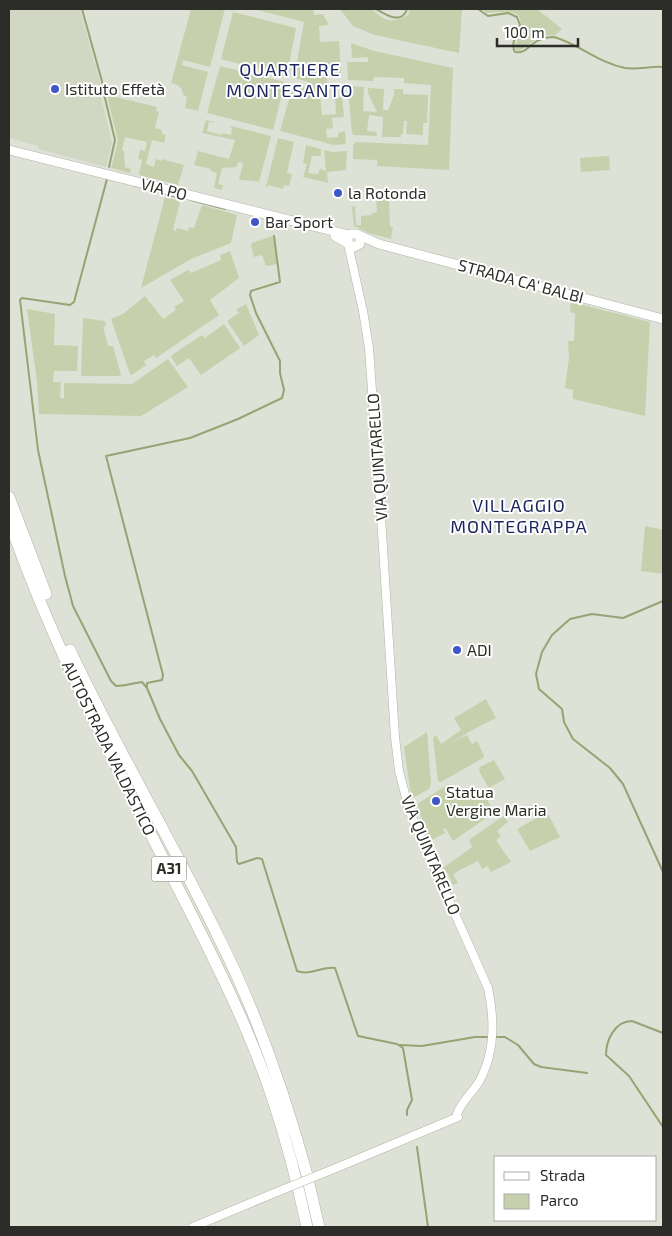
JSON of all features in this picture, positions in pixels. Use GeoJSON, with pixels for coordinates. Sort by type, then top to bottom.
{"type":"FeatureCollection","features":[{"type":"Feature","properties":{"kind":"highway","name":"A31"},"geometry":{"type":"LineString","coordinates":[[9,497],[45,592],[79,669],[200,900],[249,1003],[285,1099],[319,1227]]}},
{"type":"Feature","properties":{"kind":"highway","name":"AUTOSTRADA VALDASTICO"},"geometry":{"type":"LineString","coordinates":[[9,520],[22,558],[85,702],[221,973],[249,1038],[273,1099],[294,1172],[307,1227]]}},
{"type":"Feature","properties":{"kind":"main road","name":"VIA PO"},"geometry":{"type":"LineString","coordinates":[[9,150],[319,228],[352,243]]}},
{"type":"Feature","properties":{"kind":"main road","name":"STRADA CA' BALBI"},"geometry":{"type":"LineString","coordinates":[[352,243],[361,240],[359,235],[378,244],[663,319]]}},
{"type":"Feature","properties":{"kind":"main road","name":"STRADA CA' BALBI"},"geometry":{"type":"LineString","coordinates":[[352,243],[378,244]]}},
{"type":"Feature","properties":{"kind":"street","name":"VIA QUINTARELLO"},"geometry":{"type":"LineString","coordinates":[[193,1227],[458,1117],[458,1110],[471,1094],[482,1074],[490,1051],[493,1034],[492,1005],[488,988],[410,813],[399,771],[395,736],[369,348],[352,262],[352,243]]}},
{"type":"Feature","properties":{"kind":"shaded area","name":"Istituto Effetà"},"geometry":{"type":"Polygon","coordinates":[[[9,9],[80,9],[101,86],[100,93],[112,143],[106,167],[38,149],[38,146],[9,138],[9,9]]]}},
{"type":"Feature","properties":{"kind":"green space"},"geometry":{"type":"Polygon","coordinates":[[[191,9],[225,9],[210,67],[183,60],[182,65],[208,72],[198,111],[185,108],[187,97],[183,95],[180,87],[171,83],[191,9]]]}},
{"type":"Feature","properties":{"kind":"green space"},"geometry":{"type":"Polygon","coordinates":[[[254,9],[313,9],[314,15],[323,14],[329,25],[319,26],[320,42],[339,41],[341,73],[334,74],[333,67],[321,68],[322,77],[327,77],[328,93],[320,94],[322,115],[336,114],[335,98],[342,97],[344,117],[332,118],[333,128],[326,129],[327,138],[338,137],[338,133],[345,131],[346,144],[334,145],[280,131],[293,85],[307,88],[309,82],[294,78],[304,22],[254,9]]]}},
{"type":"Feature","properties":{"kind":"green space"},"geometry":{"type":"Polygon","coordinates":[[[340,9],[372,9],[385,19],[397,20],[408,15],[410,9],[462,9],[459,53],[375,35],[353,26],[340,9]]]}},
{"type":"Feature","properties":{"kind":"green space"},"geometry":{"type":"Polygon","coordinates":[[[482,9],[537,9],[562,29],[555,35],[541,36],[519,51],[515,47],[520,26],[518,15],[507,12],[486,13],[482,9]]]}},
{"type":"Feature","properties":{"kind":"green space"},"geometry":{"type":"Polygon","coordinates":[[[233,12],[296,28],[287,76],[221,59],[233,12]]]}},
{"type":"Feature","properties":{"kind":"green space"},"geometry":{"type":"Polygon","coordinates":[[[351,43],[374,51],[453,68],[449,170],[377,166],[377,160],[353,159],[353,145],[356,142],[428,145],[431,85],[404,83],[404,78],[374,77],[373,81],[348,80],[347,62],[368,62],[368,57],[352,58],[351,43]]]}},
{"type":"Feature","properties":{"kind":"green space"},"geometry":{"type":"Polygon","coordinates":[[[220,66],[285,82],[273,130],[207,113],[220,66]]]}},
{"type":"Feature","properties":{"kind":"green space"},"geometry":{"type":"Polygon","coordinates":[[[351,86],[364,87],[363,111],[377,112],[368,93],[368,88],[384,89],[383,110],[388,110],[394,95],[394,89],[403,89],[403,94],[428,95],[427,123],[423,123],[423,135],[406,134],[407,121],[404,121],[401,137],[382,137],[383,117],[369,115],[367,131],[376,132],[377,136],[354,135],[352,133],[348,90],[351,86]]]}},
{"type":"Feature","properties":{"kind":"green space"},"geometry":{"type":"Polygon","coordinates":[[[107,95],[157,107],[156,111],[159,112],[155,128],[162,130],[162,134],[166,135],[164,143],[152,140],[146,164],[154,167],[156,159],[162,161],[162,159],[184,165],[178,185],[139,175],[142,160],[138,159],[140,150],[145,151],[147,142],[125,137],[122,150],[124,151],[125,167],[131,169],[130,173],[111,168],[118,141],[107,95]]]}},
{"type":"Feature","properties":{"kind":"green space"},"geometry":{"type":"Polygon","coordinates":[[[206,120],[214,122],[209,122],[207,131],[221,135],[222,133],[231,135],[231,126],[271,136],[259,182],[239,180],[243,163],[238,162],[237,167],[222,168],[218,184],[223,185],[222,190],[214,188],[217,173],[211,171],[211,169],[194,165],[198,151],[229,159],[235,140],[202,133],[206,120]]]}},
{"type":"Feature","properties":{"kind":"green space"},"geometry":{"type":"Polygon","coordinates":[[[278,138],[294,142],[287,173],[292,174],[289,186],[284,185],[283,189],[268,185],[266,187],[278,138]]]}},
{"type":"Feature","properties":{"kind":"green space"},"geometry":{"type":"Polygon","coordinates":[[[306,145],[321,149],[321,156],[312,156],[308,173],[318,174],[320,169],[326,171],[324,150],[332,152],[347,151],[346,170],[327,172],[328,183],[303,177],[307,164],[303,163],[306,145]]]}},
{"type":"Feature","properties":{"kind":"green space"},"geometry":{"type":"Polygon","coordinates":[[[609,156],[610,170],[581,172],[580,158],[609,156]]]}},
{"type":"Feature","properties":{"kind":"green space"},"geometry":{"type":"Polygon","coordinates":[[[389,194],[390,227],[393,227],[391,239],[369,233],[354,226],[352,207],[355,206],[356,225],[361,225],[361,216],[372,215],[372,213],[377,212],[376,197],[367,197],[367,195],[389,194]]]}},
{"type":"Feature","properties":{"kind":"green space"},"geometry":{"type":"Polygon","coordinates":[[[165,197],[180,202],[173,230],[176,231],[177,228],[188,231],[189,227],[194,228],[202,205],[237,215],[231,243],[191,259],[141,288],[165,197]]]}},
{"type":"Feature","properties":{"kind":"green space"},"geometry":{"type":"Polygon","coordinates":[[[273,236],[277,264],[266,266],[262,255],[254,257],[251,246],[252,243],[273,236]]]}},
{"type":"Feature","properties":{"kind":"green space"},"geometry":{"type":"Polygon","coordinates":[[[230,251],[239,278],[210,300],[219,315],[156,358],[154,355],[144,361],[146,365],[132,375],[130,374],[111,319],[123,314],[145,296],[163,319],[176,310],[174,307],[184,301],[170,280],[188,270],[191,273],[221,260],[220,255],[230,251]]]}},
{"type":"Feature","properties":{"kind":"green space"},"geometry":{"type":"Polygon","coordinates":[[[571,302],[650,322],[645,416],[573,399],[573,390],[565,388],[569,358],[568,341],[574,341],[575,313],[572,313],[570,310],[571,302]]]}},
{"type":"Feature","properties":{"kind":"green space"},"geometry":{"type":"Polygon","coordinates":[[[246,304],[259,335],[244,346],[227,321],[239,313],[236,310],[246,304]]]}},
{"type":"Feature","properties":{"kind":"green space"},"geometry":{"type":"Polygon","coordinates":[[[27,309],[55,314],[54,345],[78,346],[77,371],[54,371],[53,382],[61,382],[60,398],[64,398],[64,383],[132,384],[168,359],[188,387],[141,416],[39,414],[37,382],[27,309]]]}},
{"type":"Feature","properties":{"kind":"green space"},"geometry":{"type":"Polygon","coordinates":[[[83,318],[105,321],[106,326],[103,327],[108,346],[113,346],[121,375],[81,376],[83,318]]]}},
{"type":"Feature","properties":{"kind":"green space"},"geometry":{"type":"Polygon","coordinates":[[[224,324],[240,348],[201,375],[189,358],[177,366],[171,357],[172,355],[202,335],[205,338],[224,324]]]}},
{"type":"Feature","properties":{"kind":"green space"},"geometry":{"type":"Polygon","coordinates":[[[645,526],[663,530],[663,574],[641,571],[645,526]]]}},
{"type":"Feature","properties":{"kind":"green space"},"geometry":{"type":"Polygon","coordinates":[[[486,699],[496,718],[452,742],[467,735],[472,744],[477,741],[484,755],[483,758],[441,782],[438,781],[433,738],[436,735],[441,744],[461,730],[454,718],[486,699]]]}},
{"type":"Feature","properties":{"kind":"green space"},"geometry":{"type":"Polygon","coordinates":[[[427,732],[431,784],[429,789],[415,797],[411,795],[404,747],[427,732]]]}},
{"type":"Feature","properties":{"kind":"green space"},"geometry":{"type":"Polygon","coordinates":[[[494,760],[505,779],[489,788],[479,771],[480,767],[494,760]]]}},
{"type":"Feature","properties":{"kind":"green space"},"geometry":{"type":"Polygon","coordinates":[[[449,784],[459,800],[481,788],[493,810],[492,814],[453,841],[445,828],[443,829],[445,833],[430,841],[417,804],[449,784]]]}},
{"type":"Feature","properties":{"kind":"green space"},"geometry":{"type":"Polygon","coordinates":[[[547,812],[560,837],[530,851],[517,829],[547,812]]]}},
{"type":"Feature","properties":{"kind":"green space"},"geometry":{"type":"Polygon","coordinates":[[[503,816],[508,822],[497,831],[501,836],[496,840],[511,862],[491,872],[487,866],[482,869],[478,861],[453,875],[458,883],[453,885],[448,873],[444,872],[443,868],[472,847],[469,840],[503,816]]]}},
{"type":"Feature","properties":{"kind":"waterway"},"geometry":{"type":"LineString","coordinates":[[82,9],[103,85]]}},
{"type":"Feature","properties":{"kind":"waterway"},"geometry":{"type":"LineString","coordinates":[[376,9],[389,16],[398,18],[405,14],[407,9]]}},
{"type":"Feature","properties":{"kind":"waterway"},"geometry":{"type":"LineString","coordinates":[[478,9],[488,16],[508,13],[517,17],[520,25],[513,46],[515,52],[525,50],[541,39],[554,37],[616,66],[625,68],[663,67]]}},
{"type":"Feature","properties":{"kind":"waterway"},"geometry":{"type":"LineString","coordinates":[[104,94],[115,140],[109,167]]}},
{"type":"Feature","properties":{"kind":"waterway"},"geometry":{"type":"LineString","coordinates":[[107,179],[74,302],[70,305],[22,298],[20,300],[38,450],[73,606],[111,681],[116,686],[142,682],[147,688],[160,719],[179,755],[192,771],[236,847],[237,862],[239,864],[257,858],[262,859],[297,971],[307,972],[335,968],[358,1036],[397,1044],[403,1048],[412,1100],[407,1110],[407,1115]]}},
{"type":"Feature","properties":{"kind":"waterway"},"geometry":{"type":"LineString","coordinates":[[133,185],[177,197]]}},
{"type":"Feature","properties":{"kind":"waterway"},"geometry":{"type":"LineString","coordinates":[[191,200],[225,209]]}},
{"type":"Feature","properties":{"kind":"waterway"},"geometry":{"type":"LineString","coordinates":[[147,688],[147,683],[162,680],[163,675],[106,456],[190,438],[238,419],[282,398],[284,390],[280,373],[280,361],[256,313],[250,295],[251,291],[280,282],[274,236]]}},
{"type":"Feature","properties":{"kind":"waterway"},"geometry":{"type":"LineString","coordinates":[[663,601],[623,618],[592,614],[570,619],[552,635],[542,652],[536,674],[539,689],[562,709],[564,722],[573,739],[610,768],[623,784],[663,872]]}},
{"type":"Feature","properties":{"kind":"waterway"},"geometry":{"type":"LineString","coordinates":[[663,1033],[632,1021],[626,1022],[613,1032],[606,1049],[606,1055],[629,1076],[663,1127]]}},
{"type":"Feature","properties":{"kind":"waterway"},"geometry":{"type":"LineString","coordinates":[[400,1045],[422,1046],[475,1037],[489,1037]]}},
{"type":"Feature","properties":{"kind":"waterway"},"geometry":{"type":"LineString","coordinates":[[494,1037],[505,1037],[518,1045],[534,1064],[541,1067],[587,1073]]}},
{"type":"Feature","properties":{"kind":"waterway"},"geometry":{"type":"LineString","coordinates":[[417,1147],[428,1227]]}},
{"type":"Feature","properties":{"kind":"place","name":"Istituto Effetà"},"geometry":{"type":"Point","coordinates":[55,89]}},
{"type":"Feature","properties":{"kind":"place","name":"la Rotonda"},"geometry":{"type":"Point","coordinates":[338,193]}},
{"type":"Feature","properties":{"kind":"place","name":"Bar Sport"},"geometry":{"type":"Point","coordinates":[255,222]}},
{"type":"Feature","properties":{"kind":"place","name":"ADI"},"geometry":{"type":"Point","coordinates":[457,650]}},
{"type":"Feature","properties":{"kind":"place","name":"Statua Vergine Maria"},"geometry":{"type":"Point","coordinates":[436,801]}},
{"type":"Feature","properties":{"kind":"district","name":"QUARTIERE MONTESANTO"},"geometry":{"type":"Point","coordinates":[290,80]}},
{"type":"Feature","properties":{"kind":"district","name":"VILLAGGIO MONTEGRAPPA"},"geometry":{"type":"Point","coordinates":[519,516]}}]}
